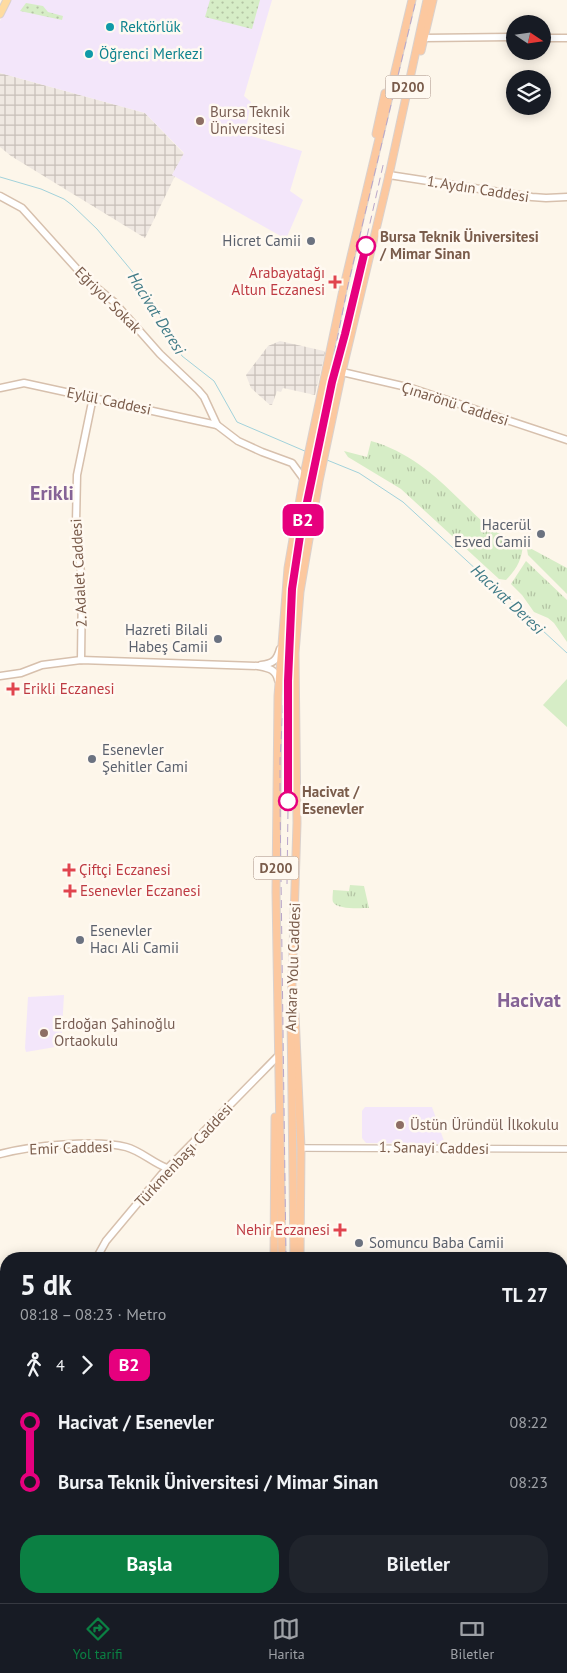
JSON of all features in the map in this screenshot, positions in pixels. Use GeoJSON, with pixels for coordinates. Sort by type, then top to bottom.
{"type":"FeatureCollection","features":[{"type":"Feature","properties":{"kind":"highway"},"geometry":{"type":"LineString","coordinates":[[370,174],[378,121],[408,0]]}},
{"type":"Feature","properties":{"kind":"highway","name":"Ankara Yolu Caddesi"},"geometry":{"type":"LineString","coordinates":[[282,1252],[276,892],[279,686],[288,568],[304,470],[370,174],[412,0]]}},
{"type":"Feature","properties":{"kind":"highway","name":"Ankara Yolu Caddesi"},"geometry":{"type":"LineString","coordinates":[[294,1252],[291,1053],[297,823],[295,670],[301,583],[319,481],[342,372],[389,175],[427,0]]}},
{"type":"Feature","properties":{"kind":"highway"},"geometry":{"type":"LineString","coordinates":[[389,175],[403,128],[433,0]]}},
{"type":"Feature","properties":{"kind":"highway"},"geometry":{"type":"LineString","coordinates":[[293,974],[301,1148],[300,1252]]}},
{"type":"Feature","properties":{"kind":"highway"},"geometry":{"type":"LineString","coordinates":[[274,1252],[274,1115],[278,1069]]}},
{"type":"Feature","properties":{"kind":"main road"},"geometry":{"type":"LineString","coordinates":[[0,14],[7,0]]}},
{"type":"Feature","properties":{"kind":"main road"},"geometry":{"type":"LineString","coordinates":[[424,38],[506,37]]}},
{"type":"Feature","properties":{"kind":"main road"},"geometry":{"type":"LineString","coordinates":[[551,38],[567,38]]}},
{"type":"Feature","properties":{"kind":"main road","name":"1. Aydın Caddesi"},"geometry":{"type":"LineString","coordinates":[[389,175],[532,197],[567,197]]}},
{"type":"Feature","properties":{"kind":"main road","name":"Eğriyol Sokak"},"geometry":{"type":"LineString","coordinates":[[0,196],[22,208],[86,279],[114,302],[160,354],[198,390],[204,397],[217,425],[238,441],[292,463],[303,478]]}},
{"type":"Feature","properties":{"kind":"main road","name":"Çınarönü Caddesi"},"geometry":{"type":"LineString","coordinates":[[342,372],[411,388],[567,440]]}},
{"type":"Feature","properties":{"kind":"main road","name":"Eylül Caddesi"},"geometry":{"type":"LineString","coordinates":[[0,388],[24,383],[217,425]]}},
{"type":"Feature","properties":{"kind":"main road","name":"2. Adalet Caddesi"},"geometry":{"type":"LineString","coordinates":[[81,660],[82,584],[76,524],[77,474],[93,397]]}},
{"type":"Feature","properties":{"kind":"main road"},"geometry":{"type":"LineString","coordinates":[[0,676],[21,673],[42,665],[81,660],[258,666],[273,662],[281,646]]}},
{"type":"Feature","properties":{"kind":"main road"},"geometry":{"type":"LineString","coordinates":[[258,666],[275,672],[279,686]]}},
{"type":"Feature","properties":{"kind":"main road","name":"Türkmenbaşı Caddesi"},"geometry":{"type":"LineString","coordinates":[[101,1252],[116,1230],[167,1168],[278,1056]]}},
{"type":"Feature","properties":{"kind":"main road","name":"Emir Caddesi"},"geometry":{"type":"LineString","coordinates":[[0,1154],[25,1149],[58,1146],[116,1145],[135,1150],[167,1168]]}},
{"type":"Feature","properties":{"kind":"street","name":"1. Sanayi Caddesi"},"geometry":{"type":"LineString","coordinates":[[301,1148],[567,1149]]}},
{"type":"Feature","properties":{"kind":"shaded area","name":"Bursa Teknik Üniversitesi"},"geometry":{"type":"Polygon","coordinates":[[[11,0],[272,0],[244,96],[251,102],[246,129],[248,135],[302,151],[290,191],[303,200],[286,239],[172,175],[184,153],[145,113],[0,73],[0,21],[11,0]]]}},
{"type":"Feature","properties":{"kind":"shaded area"},"geometry":{"type":"Polygon","coordinates":[[[0,73],[145,113],[184,154],[172,175],[175,176],[145,238],[11,156],[0,147],[0,73]]]}},
{"type":"Feature","properties":{"kind":"shaded area"},"geometry":{"type":"Polygon","coordinates":[[[280,341],[324,351],[325,353],[315,395],[283,388],[281,392],[277,391],[272,405],[270,405],[251,388],[246,375],[268,346],[280,341]]]}},
{"type":"Feature","properties":{"kind":"shaded area","name":"Erdoğan Şahinoğlu Ortaokulu"},"geometry":{"type":"Polygon","coordinates":[[[64,995],[61,1046],[26,1052],[28,997],[64,995]]]}},
{"type":"Feature","properties":{"kind":"shaded area","name":"Üstün Üründül İlkokulu"},"geometry":{"type":"Polygon","coordinates":[[[365,1107],[432,1107],[444,1141],[441,1144],[366,1143],[362,1138],[362,1111],[365,1107]]]}},
{"type":"Feature","properties":{"kind":"green space"},"geometry":{"type":"Polygon","coordinates":[[[210,0],[260,0],[252,29],[205,17],[210,0]]]}},
{"type":"Feature","properties":{"kind":"green space"},"geometry":{"type":"Polygon","coordinates":[[[26,3],[43,6],[48,12],[63,16],[62,20],[20,11],[26,3]]]}},
{"type":"Feature","properties":{"kind":"green space"},"geometry":{"type":"Polygon","coordinates":[[[371,441],[384,445],[419,464],[488,526],[498,533],[523,544],[518,564],[506,580],[499,579],[401,489],[348,457],[344,451],[367,457],[371,441]]]}},
{"type":"Feature","properties":{"kind":"green space"},"geometry":{"type":"Polygon","coordinates":[[[528,547],[567,568],[567,594],[528,555],[528,547]]]}},
{"type":"Feature","properties":{"kind":"green space"},"geometry":{"type":"Polygon","coordinates":[[[526,561],[567,600],[567,642],[554,623],[534,612],[522,595],[511,584],[526,561]]]}},
{"type":"Feature","properties":{"kind":"green space"},"geometry":{"type":"Polygon","coordinates":[[[567,679],[567,727],[543,705],[567,679]]]}},
{"type":"Feature","properties":{"kind":"green space"},"geometry":{"type":"Polygon","coordinates":[[[350,885],[364,886],[369,908],[335,905],[333,902],[333,890],[349,891],[350,885]]]}},
{"type":"Feature","properties":{"kind":"waterway","name":"Hacivat Deresi"},"geometry":{"type":"LineString","coordinates":[[0,177],[41,189],[64,199],[72,205],[97,229],[141,282],[182,356],[214,381],[237,422],[307,452]]}},
{"type":"Feature","properties":{"kind":"waterway","name":"Hacivat Deresi"},"geometry":{"type":"LineString","coordinates":[[310,453],[320,457]]}},
{"type":"Feature","properties":{"kind":"waterway","name":"Hacivat Deresi"},"geometry":{"type":"LineString","coordinates":[[327,460],[359,473],[403,502],[567,653]]}},
{"type":"Feature","properties":{"kind":"railway"},"geometry":{"type":"LineString","coordinates":[[286,1252],[280,760],[288,617],[298,536],[348,285],[416,0]]}},
{"type":"Feature","properties":{"kind":"railway"},"geometry":{"type":"LineString","coordinates":[[347,325],[384,161]]}},
{"type":"Feature","properties":{"kind":"railway"},"geometry":{"type":"LineString","coordinates":[[287,884],[289,734]]}},
{"type":"Feature","properties":{"kind":"metro line","name":"B2"},"geometry":{"type":"LineString","coordinates":[[288,801],[288,681],[292,589],[300,536],[332,382],[366,246]]}},
{"type":"Feature","properties":{"kind":"place","name":"Rektörlük"},"geometry":{"type":"Point","coordinates":[110,27]}},
{"type":"Feature","properties":{"kind":"place","name":"Öğrenci Merkezi"},"geometry":{"type":"Point","coordinates":[89,54]}},
{"type":"Feature","properties":{"kind":"place","name":"Bursa Teknik Üniversitesi"},"geometry":{"type":"Point","coordinates":[200,121]}},
{"type":"Feature","properties":{"kind":"place","name":"Hicret Camii"},"geometry":{"type":"Point","coordinates":[311,241]}},
{"type":"Feature","properties":{"kind":"place","name":"Bursa Teknik Üniversitesi / Mimar Sinan"},"geometry":{"type":"Point","coordinates":[366,246]}},
{"type":"Feature","properties":{"kind":"place","name":"Arabayatağı Altun Eczanesi"},"geometry":{"type":"Point","coordinates":[335,282]}},
{"type":"Feature","properties":{"kind":"place","name":"Hacerül Esved Camii"},"geometry":{"type":"Point","coordinates":[541,534]}},
{"type":"Feature","properties":{"kind":"place","name":"Hazreti Bilali Habeş Camii"},"geometry":{"type":"Point","coordinates":[218,639]}},
{"type":"Feature","properties":{"kind":"place","name":"Erikli Eczanesi"},"geometry":{"type":"Point","coordinates":[13,689]}},
{"type":"Feature","properties":{"kind":"place","name":"Esenevler Şehitler Cami"},"geometry":{"type":"Point","coordinates":[92,759]}},
{"type":"Feature","properties":{"kind":"place","name":"Hacivat / Esenevler"},"geometry":{"type":"Point","coordinates":[288,801]}},
{"type":"Feature","properties":{"kind":"place","name":"Çiftçi Eczanesi"},"geometry":{"type":"Point","coordinates":[69,870]}},
{"type":"Feature","properties":{"kind":"place","name":"Esenevler Eczanesi"},"geometry":{"type":"Point","coordinates":[70,891]}},
{"type":"Feature","properties":{"kind":"place","name":"Esenevler Hacı Ali Camii"},"geometry":{"type":"Point","coordinates":[80,940]}},
{"type":"Feature","properties":{"kind":"place","name":"Erdoğan Şahinoğlu Ortaokulu"},"geometry":{"type":"Point","coordinates":[44,1033]}},
{"type":"Feature","properties":{"kind":"place","name":"Üstün Üründül İlkokulu"},"geometry":{"type":"Point","coordinates":[400,1125]}},
{"type":"Feature","properties":{"kind":"place","name":"Nehir Eczanesi"},"geometry":{"type":"Point","coordinates":[340,1230]}},
{"type":"Feature","properties":{"kind":"place","name":"Somuncu Baba Camii"},"geometry":{"type":"Point","coordinates":[359,1243]}},
{"type":"Feature","properties":{"kind":"district","name":"Erikli"},"geometry":{"type":"Point","coordinates":[52,493]}},
{"type":"Feature","properties":{"kind":"district","name":"Hacivat"},"geometry":{"type":"Point","coordinates":[529,1000]}}]}
